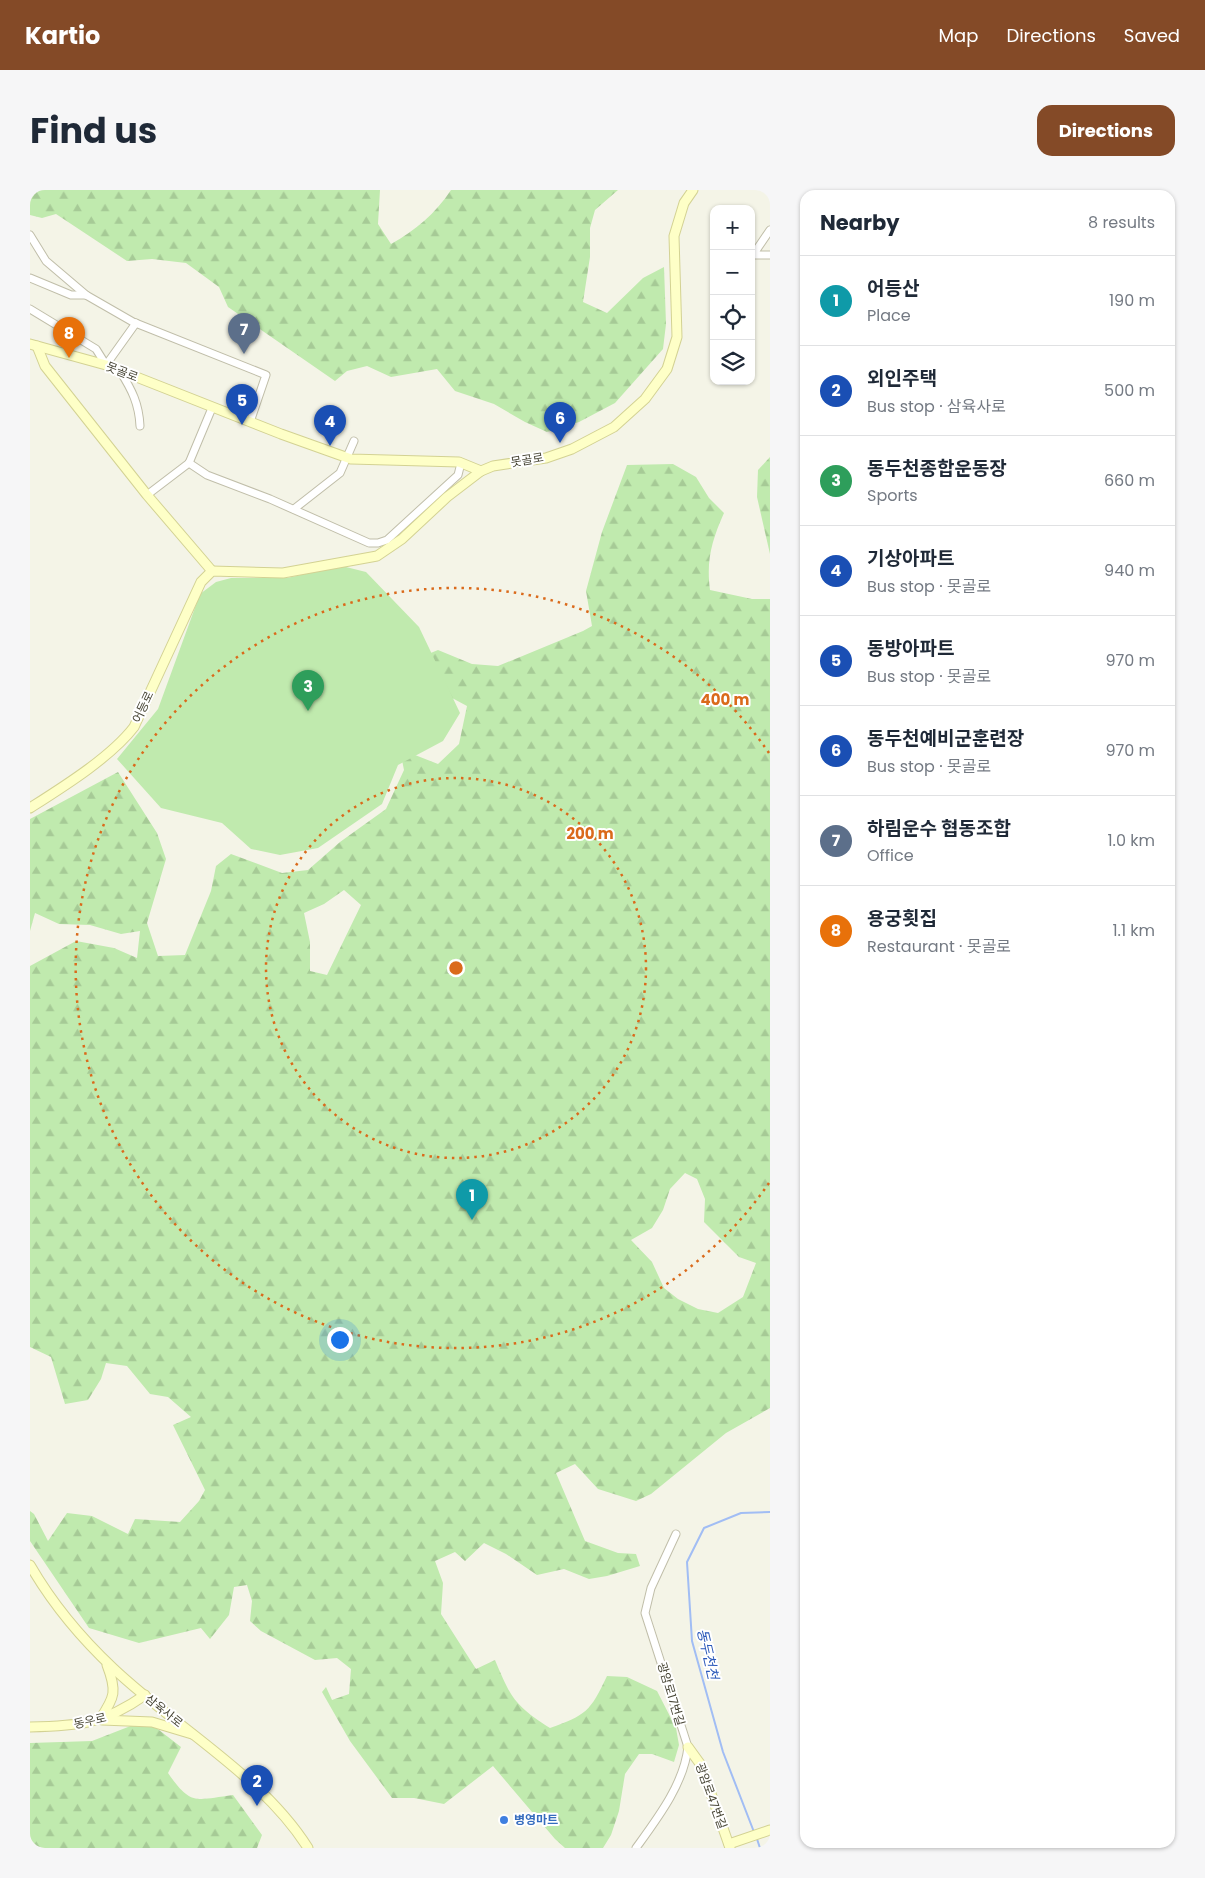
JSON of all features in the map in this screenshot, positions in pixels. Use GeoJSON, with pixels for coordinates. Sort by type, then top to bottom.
{"type":"FeatureCollection","features":[{"type":"Feature","properties":{"kind":"street","name":"못골로"},"geometry":{"type":"LineString","coordinates":[[33,345],[106,365],[212,408],[348,458],[462,463],[481,471],[493,466],[546,458],[572,449],[614,427],[645,399],[667,369],[677,337],[674,236],[684,203],[693,190]]}},
{"type":"Feature","properties":{"kind":"street"},"geometry":{"type":"LineString","coordinates":[[770,230],[753,255],[770,255]]}},
{"type":"Feature","properties":{"kind":"street"},"geometry":{"type":"LineString","coordinates":[[30,235],[46,261],[86,295],[136,323],[266,375],[250,422]]}},
{"type":"Feature","properties":{"kind":"street"},"geometry":{"type":"LineString","coordinates":[[30,278],[71,294],[86,295]]}},
{"type":"Feature","properties":{"kind":"street"},"geometry":{"type":"LineString","coordinates":[[30,310],[96,349],[106,365],[136,323]]}},
{"type":"Feature","properties":{"kind":"street"},"geometry":{"type":"LineString","coordinates":[[33,345],[45,366],[147,495],[212,571],[283,573],[377,556],[402,539],[447,497],[481,471]]}},
{"type":"Feature","properties":{"kind":"street"},"geometry":{"type":"LineString","coordinates":[[120,371],[134,392],[140,426]]}},
{"type":"Feature","properties":{"kind":"street"},"geometry":{"type":"LineString","coordinates":[[147,495],[189,463],[212,408]]}},
{"type":"Feature","properties":{"kind":"street"},"geometry":{"type":"LineString","coordinates":[[294,509],[340,473],[354,441]]}},
{"type":"Feature","properties":{"kind":"street"},"geometry":{"type":"LineString","coordinates":[[189,463],[207,475],[294,509],[369,543],[378,544],[387,540],[458,475],[462,463]]}},
{"type":"Feature","properties":{"kind":"street","name":"어등로"},"geometry":{"type":"LineString","coordinates":[[30,808],[108,753],[134,727],[201,582],[212,571]]}},
{"type":"Feature","properties":{"kind":"street","name":"광암로17번길"},"geometry":{"type":"LineString","coordinates":[[676,1534],[651,1588],[645,1613],[688,1748]]}},
{"type":"Feature","properties":{"kind":"street","name":"삼육사로"},"geometry":{"type":"LineString","coordinates":[[30,1565],[64,1615],[106,1661],[266,1799],[301,1837],[308,1848]]}},
{"type":"Feature","properties":{"kind":"street"},"geometry":{"type":"LineString","coordinates":[[106,1661],[114,1692],[113,1699],[100,1720],[152,1722],[194,1735]]}},
{"type":"Feature","properties":{"kind":"street","name":"동우로"},"geometry":{"type":"LineString","coordinates":[[30,1727],[65,1726],[100,1720],[116,1714],[145,1695]]}},
{"type":"Feature","properties":{"kind":"street"},"geometry":{"type":"LineString","coordinates":[[636,1848],[657,1820],[686,1761],[688,1748]]}},
{"type":"Feature","properties":{"kind":"street","name":"광암로47번길"},"geometry":{"type":"LineString","coordinates":[[688,1748],[701,1765],[732,1845]]}},
{"type":"Feature","properties":{"kind":"street"},"geometry":{"type":"LineString","coordinates":[[732,1845],[768,1831]]}},
{"type":"Feature","properties":{"kind":"street"},"geometry":{"type":"LineString","coordinates":[[301,1837],[316,1848]]}},
{"type":"Feature","properties":{"kind":"green space"},"geometry":{"type":"Polygon","coordinates":[[[30,190],[380,190],[378,224],[391,244],[424,221],[451,190],[618,190],[595,210],[590,228],[590,257],[583,302],[607,313],[643,278],[664,267],[666,324],[663,349],[615,403],[579,422],[547,432],[494,404],[455,391],[437,369],[391,377],[367,366],[347,371],[335,381],[228,307],[219,287],[186,263],[152,259],[127,261],[56,214],[42,218],[30,215],[30,190]]]}},
{"type":"Feature","properties":{"kind":"green space"},"geometry":{"type":"Polygon","coordinates":[[[770,457],[770,554],[757,497],[758,470],[770,457]]]}},
{"type":"Feature","properties":{"kind":"green space"},"geometry":{"type":"Polygon","coordinates":[[[673,464],[696,477],[709,498],[724,513],[711,550],[709,569],[710,590],[752,599],[770,599],[770,1408],[726,1433],[651,1494],[636,1501],[598,1489],[575,1464],[556,1473],[585,1541],[618,1553],[636,1554],[640,1566],[607,1576],[589,1579],[564,1569],[537,1575],[506,1554],[484,1543],[465,1561],[455,1552],[435,1561],[443,1583],[441,1614],[476,1669],[495,1660],[515,1700],[538,1720],[550,1728],[572,1719],[586,1711],[591,1705],[607,1676],[627,1677],[657,1691],[676,1728],[679,1745],[674,1762],[652,1754],[639,1754],[625,1774],[619,1811],[611,1835],[603,1848],[565,1848],[555,1839],[493,1766],[444,1804],[414,1798],[392,1798],[350,1741],[322,1692],[326,1687],[332,1700],[349,1694],[351,1669],[337,1658],[315,1660],[261,1631],[250,1621],[252,1601],[247,1585],[234,1587],[229,1615],[210,1639],[201,1628],[139,1643],[89,1628],[30,1541],[30,1511],[34,1514],[48,1541],[67,1513],[92,1516],[128,1534],[135,1519],[180,1522],[199,1501],[205,1490],[173,1425],[191,1417],[168,1397],[150,1394],[127,1366],[106,1363],[101,1379],[88,1400],[65,1404],[51,1357],[30,1347],[30,966],[76,941],[114,948],[137,958],[140,931],[121,934],[90,925],[59,924],[35,913],[30,931],[30,819],[118,772],[157,833],[166,859],[147,923],[158,956],[185,955],[211,891],[216,866],[231,854],[282,873],[308,870],[340,842],[386,809],[404,770],[398,740],[415,755],[438,764],[459,744],[467,706],[439,691],[416,659],[438,650],[472,664],[498,666],[592,626],[586,591],[602,532],[627,465],[673,464]],[[344,890],[324,904],[304,913],[310,942],[310,971],[327,975],[361,905],[344,890]],[[685,1173],[670,1189],[663,1210],[652,1228],[631,1240],[652,1262],[664,1288],[678,1299],[698,1309],[718,1313],[743,1297],[756,1263],[739,1257],[704,1222],[705,1199],[697,1179],[685,1173]]]}},
{"type":"Feature","properties":{"kind":"green space"},"geometry":{"type":"Polygon","coordinates":[[[342,566],[366,572],[419,627],[460,713],[443,741],[398,765],[382,804],[318,848],[280,855],[251,849],[222,823],[161,808],[117,759],[158,709],[200,594],[216,582],[231,578],[287,578],[342,566]]]}},
{"type":"Feature","properties":{"kind":"green space"},"geometry":{"type":"Polygon","coordinates":[[[146,1720],[181,1747],[168,1773],[176,1784],[189,1796],[195,1798],[202,1799],[233,1795],[262,1835],[257,1848],[30,1848],[30,1743],[92,1741],[146,1720]]]}},
{"type":"Feature","properties":{"kind":"waterway","name":"동두천천"},"geometry":{"type":"LineString","coordinates":[[754,1832],[723,1752],[692,1641],[687,1562],[704,1528],[741,1513],[770,1512]]}},
{"type":"Feature","properties":{"kind":"waterway","name":"동두천천"},"geometry":{"type":"LineString","coordinates":[[757,1839],[760,1848]]}},
{"type":"Feature","properties":{"kind":"place","name":"하림운수 협동조합"},"geometry":{"type":"Point","coordinates":[244,354]}},
{"type":"Feature","properties":{"kind":"place","name":"용궁횟집"},"geometry":{"type":"Point","coordinates":[69,358]}},
{"type":"Feature","properties":{"kind":"place","name":"동방아파트"},"geometry":{"type":"Point","coordinates":[242,425]}},
{"type":"Feature","properties":{"kind":"place","name":"동두천예비군훈련장"},"geometry":{"type":"Point","coordinates":[560,443]}},
{"type":"Feature","properties":{"kind":"place","name":"기상아파트"},"geometry":{"type":"Point","coordinates":[330,446]}},
{"type":"Feature","properties":{"kind":"place","name":"동두천종합운동장"},"geometry":{"type":"Point","coordinates":[308,711]}},
{"type":"Feature","properties":{"kind":"place","name":"어등산"},"geometry":{"type":"Point","coordinates":[472,1220]}},
{"type":"Feature","properties":{"kind":"place","name":"외인주택"},"geometry":{"type":"Point","coordinates":[257,1806]}},
{"type":"Feature","properties":{"kind":"place","name":"병영마트"},"geometry":{"type":"Point","coordinates":[504,1820]}}]}
